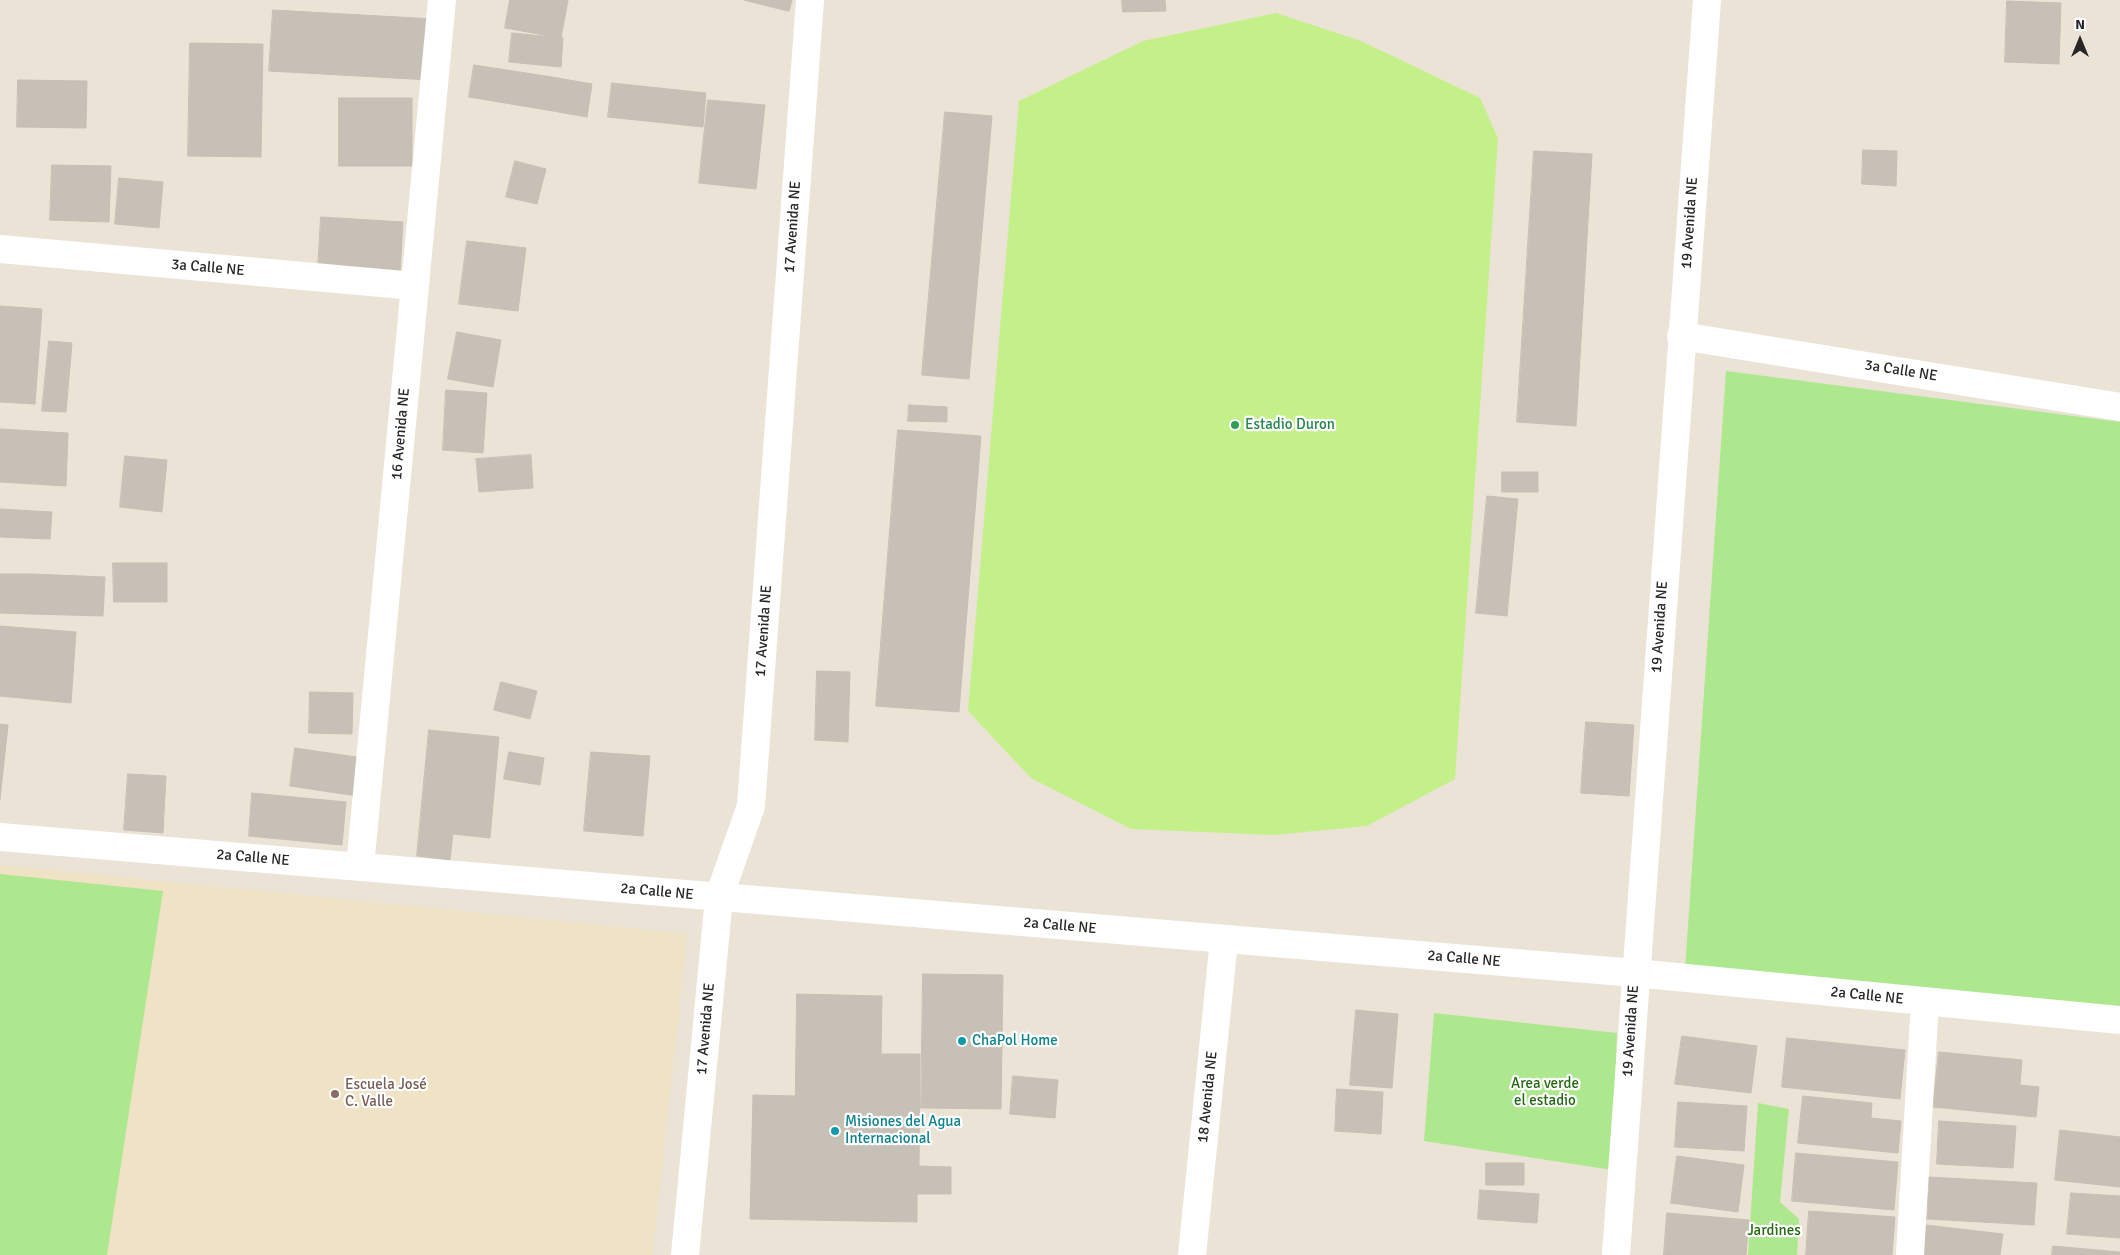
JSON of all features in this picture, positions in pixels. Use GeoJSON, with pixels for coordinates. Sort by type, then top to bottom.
{"type":"FeatureCollection","features":[{"type":"Feature","properties":{"kind":"street","name":"16 Avenida NE"},"geometry":{"type":"LineString","coordinates":[[360,868],[442,0]]}},
{"type":"Feature","properties":{"kind":"street","name":"17 Avenida NE"},"geometry":{"type":"LineString","coordinates":[[686,1255],[719,897],[751,806],[810,0]]}},
{"type":"Feature","properties":{"kind":"street","name":"19 Avenida NE"},"geometry":{"type":"LineString","coordinates":[[1616,1255],[1681,336],[1707,0]]}},
{"type":"Feature","properties":{"kind":"street","name":"3a Calle NE"},"geometry":{"type":"LineString","coordinates":[[0,249],[415,286]]}},
{"type":"Feature","properties":{"kind":"street","name":"3a Calle NE"},"geometry":{"type":"LineString","coordinates":[[1681,336],[2120,406]]}},
{"type":"Feature","properties":{"kind":"street","name":"2a Calle NE"},"geometry":{"type":"LineString","coordinates":[[0,837],[1635,974],[2120,1020]]}},
{"type":"Feature","properties":{"kind":"street","name":"18 Avenida NE"},"geometry":{"type":"LineString","coordinates":[[1192,1255],[1224,940]]}},
{"type":"Feature","properties":{"kind":"street"},"geometry":{"type":"LineString","coordinates":[[1910,1255],[1925,1002]]}},
{"type":"Feature","properties":{"kind":"shaded area","name":"Escuela José C. Valle"},"geometry":{"type":"Polygon","coordinates":[[[0,865],[687,934],[652,1255],[0,1255],[0,865]]]}},
{"type":"Feature","properties":{"kind":"green space","name":"Estadio Duron"},"geometry":{"type":"Polygon","coordinates":[[[1276,13],[1361,41],[1480,98],[1498,138],[1455,779],[1367,826],[1274,835],[1131,829],[1031,778],[968,711],[1019,101],[1143,41],[1276,13]]]}},
{"type":"Feature","properties":{"kind":"green space"},"geometry":{"type":"Polygon","coordinates":[[[1726,371],[2120,422],[2120,1013],[1685,969],[1726,371]]]}},
{"type":"Feature","properties":{"kind":"green space"},"geometry":{"type":"Polygon","coordinates":[[[0,874],[163,891],[107,1255],[0,1255],[0,874]]]}},
{"type":"Feature","properties":{"kind":"green space","name":"Area verde el estadio"},"geometry":{"type":"Polygon","coordinates":[[[1434,1013],[1617,1033],[1612,1170],[1424,1141],[1434,1013]]]}},
{"type":"Feature","properties":{"kind":"green space","name":"Jardines"},"geometry":{"type":"Polygon","coordinates":[[[1758,1103],[1789,1109],[1780,1202],[1799,1219],[1797,1255],[1748,1255],[1758,1103]]]}},
{"type":"Feature","properties":{"kind":"building"},"geometry":{"type":"Polygon","coordinates":[[[510,0],[568,0],[561,38],[505,28],[510,0]]]}},
{"type":"Feature","properties":{"kind":"building"},"geometry":{"type":"Polygon","coordinates":[[[744,0],[792,0],[789,11],[744,0]]]}},
{"type":"Feature","properties":{"kind":"building"},"geometry":{"type":"Polygon","coordinates":[[[1122,0],[1165,0],[1166,11],[1123,12],[1122,0]]]}},
{"type":"Feature","properties":{"kind":"building"},"geometry":{"type":"Polygon","coordinates":[[[2007,1],[2061,3],[2059,64],[2005,62],[2007,1]]]}},
{"type":"Feature","properties":{"kind":"building"},"geometry":{"type":"Polygon","coordinates":[[[273,10],[434,19],[430,80],[269,71],[273,10]]]}},
{"type":"Feature","properties":{"kind":"building"},"geometry":{"type":"Polygon","coordinates":[[[512,33],[563,38],[561,67],[509,62],[512,33]]]}},
{"type":"Feature","properties":{"kind":"building"},"geometry":{"type":"Polygon","coordinates":[[[190,43],[263,44],[261,157],[188,156],[190,43]]]}},
{"type":"Feature","properties":{"kind":"building"},"geometry":{"type":"Polygon","coordinates":[[[474,65],[552,77],[547,110],[469,97],[474,65]]]}},
{"type":"Feature","properties":{"kind":"building"},"geometry":{"type":"Polygon","coordinates":[[[552,77],[592,84],[587,117],[547,110],[552,77]]]}},
{"type":"Feature","properties":{"kind":"building"},"geometry":{"type":"Polygon","coordinates":[[[18,80],[87,81],[86,128],[17,127],[18,80]]]}},
{"type":"Feature","properties":{"kind":"building"},"geometry":{"type":"Polygon","coordinates":[[[612,83],[706,93],[703,127],[608,117],[612,83]]]}},
{"type":"Feature","properties":{"kind":"building"},"geometry":{"type":"Polygon","coordinates":[[[339,98],[412,98],[412,166],[339,166],[339,98]]]}},
{"type":"Feature","properties":{"kind":"building"},"geometry":{"type":"Polygon","coordinates":[[[708,100],[765,105],[756,189],[699,183],[708,100]]]}},
{"type":"Feature","properties":{"kind":"building"},"geometry":{"type":"Polygon","coordinates":[[[945,112],[992,116],[969,379],[922,375],[945,112]]]}},
{"type":"Feature","properties":{"kind":"building"},"geometry":{"type":"Polygon","coordinates":[[[1863,150],[1897,151],[1896,186],[1862,184],[1863,150]]]}},
{"type":"Feature","properties":{"kind":"building"},"geometry":{"type":"Polygon","coordinates":[[[1534,151],[1592,154],[1576,426],[1517,422],[1534,151]]]}},
{"type":"Feature","properties":{"kind":"building"},"geometry":{"type":"Polygon","coordinates":[[[515,161],[546,169],[537,204],[506,197],[515,161]]]}},
{"type":"Feature","properties":{"kind":"building"},"geometry":{"type":"Polygon","coordinates":[[[52,165],[111,166],[109,222],[50,220],[52,165]]]}},
{"type":"Feature","properties":{"kind":"building"},"geometry":{"type":"Polygon","coordinates":[[[119,178],[163,182],[159,228],[115,224],[119,178]]]}},
{"type":"Feature","properties":{"kind":"building"},"geometry":{"type":"Polygon","coordinates":[[[321,217],[403,222],[400,273],[318,268],[321,217]]]}},
{"type":"Feature","properties":{"kind":"building"},"geometry":{"type":"Polygon","coordinates":[[[467,241],[526,248],[518,311],[459,304],[467,241]]]}},
{"type":"Feature","properties":{"kind":"building"},"geometry":{"type":"Polygon","coordinates":[[[0,306],[42,309],[35,404],[0,402],[0,306]]]}},
{"type":"Feature","properties":{"kind":"building"},"geometry":{"type":"Polygon","coordinates":[[[457,332],[501,340],[493,387],[448,379],[457,332]]]}},
{"type":"Feature","properties":{"kind":"building"},"geometry":{"type":"Polygon","coordinates":[[[49,341],[72,343],[66,412],[42,411],[49,341]]]}},
{"type":"Feature","properties":{"kind":"building"},"geometry":{"type":"Polygon","coordinates":[[[446,390],[487,393],[483,453],[443,450],[446,390]]]}},
{"type":"Feature","properties":{"kind":"building"},"geometry":{"type":"Polygon","coordinates":[[[909,405],[947,407],[947,422],[908,421],[909,405]]]}},
{"type":"Feature","properties":{"kind":"building"},"geometry":{"type":"Polygon","coordinates":[[[0,429],[68,433],[66,486],[0,482],[0,429]]]}},
{"type":"Feature","properties":{"kind":"building"},"geometry":{"type":"Polygon","coordinates":[[[898,430],[981,436],[959,712],[876,706],[898,430]]]}},
{"type":"Feature","properties":{"kind":"building"},"geometry":{"type":"Polygon","coordinates":[[[531,455],[533,488],[479,492],[476,459],[531,455]]]}},
{"type":"Feature","properties":{"kind":"building"},"geometry":{"type":"Polygon","coordinates":[[[125,456],[167,460],[162,512],[120,507],[125,456]]]}},
{"type":"Feature","properties":{"kind":"building"},"geometry":{"type":"Polygon","coordinates":[[[1502,472],[1538,472],[1538,492],[1502,492],[1502,472]]]}},
{"type":"Feature","properties":{"kind":"building"},"geometry":{"type":"Polygon","coordinates":[[[1487,496],[1518,499],[1507,616],[1476,613],[1487,496]]]}},
{"type":"Feature","properties":{"kind":"building"},"geometry":{"type":"Polygon","coordinates":[[[0,509],[52,512],[50,539],[0,537],[0,509]]]}},
{"type":"Feature","properties":{"kind":"building"},"geometry":{"type":"Polygon","coordinates":[[[113,563],[167,563],[167,602],[114,602],[113,563]]]}},
{"type":"Feature","properties":{"kind":"building"},"geometry":{"type":"Polygon","coordinates":[[[0,574],[32,574],[31,614],[0,613],[0,574]]]}},
{"type":"Feature","properties":{"kind":"building"},"geometry":{"type":"Polygon","coordinates":[[[32,574],[105,577],[103,616],[31,614],[32,574]]]}},
{"type":"Feature","properties":{"kind":"building"},"geometry":{"type":"Polygon","coordinates":[[[0,626],[76,632],[71,703],[0,696],[0,626]]]}},
{"type":"Feature","properties":{"kind":"building"},"geometry":{"type":"Polygon","coordinates":[[[817,671],[850,672],[848,742],[815,740],[817,671]]]}},
{"type":"Feature","properties":{"kind":"building"},"geometry":{"type":"Polygon","coordinates":[[[501,682],[537,691],[530,719],[494,710],[501,682]]]}},
{"type":"Feature","properties":{"kind":"building"},"geometry":{"type":"Polygon","coordinates":[[[310,692],[353,693],[352,734],[309,733],[310,692]]]}},
{"type":"Feature","properties":{"kind":"building"},"geometry":{"type":"Polygon","coordinates":[[[1586,722],[1634,725],[1629,796],[1581,793],[1586,722]]]}},
{"type":"Feature","properties":{"kind":"building"},"geometry":{"type":"Polygon","coordinates":[[[0,724],[8,725],[0,799],[0,724]]]}},
{"type":"Feature","properties":{"kind":"building"},"geometry":{"type":"Polygon","coordinates":[[[429,730],[499,737],[490,838],[453,834],[450,860],[417,856],[429,730]]]}},
{"type":"Feature","properties":{"kind":"building"},"geometry":{"type":"Polygon","coordinates":[[[295,748],[363,758],[357,796],[290,786],[295,748]]]}},
{"type":"Feature","properties":{"kind":"building"},"geometry":{"type":"Polygon","coordinates":[[[509,752],[544,758],[540,785],[504,779],[509,752]]]}},
{"type":"Feature","properties":{"kind":"building"},"geometry":{"type":"Polygon","coordinates":[[[591,752],[650,756],[643,836],[584,831],[591,752]]]}},
{"type":"Feature","properties":{"kind":"building"},"geometry":{"type":"Polygon","coordinates":[[[128,774],[166,776],[163,833],[124,830],[128,774]]]}},
{"type":"Feature","properties":{"kind":"building"},"geometry":{"type":"Polygon","coordinates":[[[252,793],[346,802],[342,845],[249,836],[252,793]]]}},
{"type":"Feature","properties":{"kind":"building","name":"ChaPol Home"},"geometry":{"type":"Polygon","coordinates":[[[923,974],[1003,975],[1001,1109],[921,1108],[923,974]]]}},
{"type":"Feature","properties":{"kind":"building","name":"Misiones del Agua Internacional"},"geometry":{"type":"Polygon","coordinates":[[[797,994],[882,996],[881,1054],[920,1054],[919,1166],[951,1167],[951,1194],[917,1194],[917,1222],[750,1219],[753,1095],[795,1096],[797,994]]]}},
{"type":"Feature","properties":{"kind":"building"},"geometry":{"type":"Polygon","coordinates":[[[1356,1010],[1398,1014],[1392,1088],[1350,1085],[1356,1010]]]}},
{"type":"Feature","properties":{"kind":"building"},"geometry":{"type":"Polygon","coordinates":[[[1682,1036],[1757,1046],[1751,1093],[1675,1084],[1682,1036]]]}},
{"type":"Feature","properties":{"kind":"building"},"geometry":{"type":"Polygon","coordinates":[[[1787,1038],[1905,1050],[1900,1099],[1782,1087],[1787,1038]]]}},
{"type":"Feature","properties":{"kind":"building"},"geometry":{"type":"Polygon","coordinates":[[[1939,1052],[2022,1060],[2020,1085],[2039,1087],[2036,1117],[1933,1107],[1939,1052]]]}},
{"type":"Feature","properties":{"kind":"building"},"geometry":{"type":"Polygon","coordinates":[[[1013,1076],[1058,1080],[1055,1118],[1010,1114],[1013,1076]]]}},
{"type":"Feature","properties":{"kind":"building"},"geometry":{"type":"Polygon","coordinates":[[[1337,1089],[1383,1092],[1381,1134],[1335,1131],[1337,1089]]]}},
{"type":"Feature","properties":{"kind":"building"},"geometry":{"type":"Polygon","coordinates":[[[1803,1096],[1872,1103],[1871,1118],[1901,1121],[1898,1153],[1798,1143],[1803,1096]]]}},
{"type":"Feature","properties":{"kind":"building"},"geometry":{"type":"Polygon","coordinates":[[[1678,1102],[1747,1106],[1744,1151],[1675,1147],[1678,1102]]]}},
{"type":"Feature","properties":{"kind":"building"},"geometry":{"type":"Polygon","coordinates":[[[1939,1121],[2016,1126],[2013,1168],[1937,1164],[1939,1121]]]}},
{"type":"Feature","properties":{"kind":"building"},"geometry":{"type":"Polygon","coordinates":[[[2060,1130],[2120,1137],[2120,1187],[2055,1180],[2060,1130]]]}},
{"type":"Feature","properties":{"kind":"building"},"geometry":{"type":"Polygon","coordinates":[[[1796,1153],[1898,1162],[1894,1210],[1792,1201],[1796,1153]]]}},
{"type":"Feature","properties":{"kind":"building"},"geometry":{"type":"Polygon","coordinates":[[[1677,1156],[1744,1165],[1738,1212],[1671,1203],[1677,1156]]]}},
{"type":"Feature","properties":{"kind":"building"},"geometry":{"type":"Polygon","coordinates":[[[1486,1163],[1524,1163],[1524,1185],[1486,1185],[1486,1163]]]}},
{"type":"Feature","properties":{"kind":"building"},"geometry":{"type":"Polygon","coordinates":[[[1929,1177],[2037,1183],[2034,1225],[1927,1219],[1929,1177]]]}},
{"type":"Feature","properties":{"kind":"building"},"geometry":{"type":"Polygon","coordinates":[[[1480,1190],[1539,1194],[1537,1223],[1478,1219],[1480,1190]]]}},
{"type":"Feature","properties":{"kind":"building"},"geometry":{"type":"Polygon","coordinates":[[[2071,1193],[2120,1196],[2120,1238],[2067,1234],[2071,1193]]]}},
{"type":"Feature","properties":{"kind":"building"},"geometry":{"type":"Polygon","coordinates":[[[1809,1211],[1895,1217],[1892,1255],[1806,1255],[1809,1211]]]}},
{"type":"Feature","properties":{"kind":"building"},"geometry":{"type":"Polygon","coordinates":[[[1667,1213],[1749,1220],[1746,1255],[1664,1255],[1667,1213]]]}},
{"type":"Feature","properties":{"kind":"building"},"geometry":{"type":"Polygon","coordinates":[[[1926,1225],[2003,1234],[2000,1255],[1923,1255],[1926,1225]]]}},
{"type":"Feature","properties":{"kind":"building"},"geometry":{"type":"Polygon","coordinates":[[[2053,1246],[2120,1252],[2120,1255],[2052,1255],[2053,1246]]]}},
{"type":"Feature","properties":{"kind":"place","name":"Estadio Duron"},"geometry":{"type":"Point","coordinates":[1235,425]}},
{"type":"Feature","properties":{"kind":"place","name":"ChaPol Home"},"geometry":{"type":"Point","coordinates":[962,1041]}},
{"type":"Feature","properties":{"kind":"place","name":"Escuela José C. Valle"},"geometry":{"type":"Point","coordinates":[335,1094]}},
{"type":"Feature","properties":{"kind":"place","name":"Misiones del Agua Internacional"},"geometry":{"type":"Point","coordinates":[835,1131]}}]}
